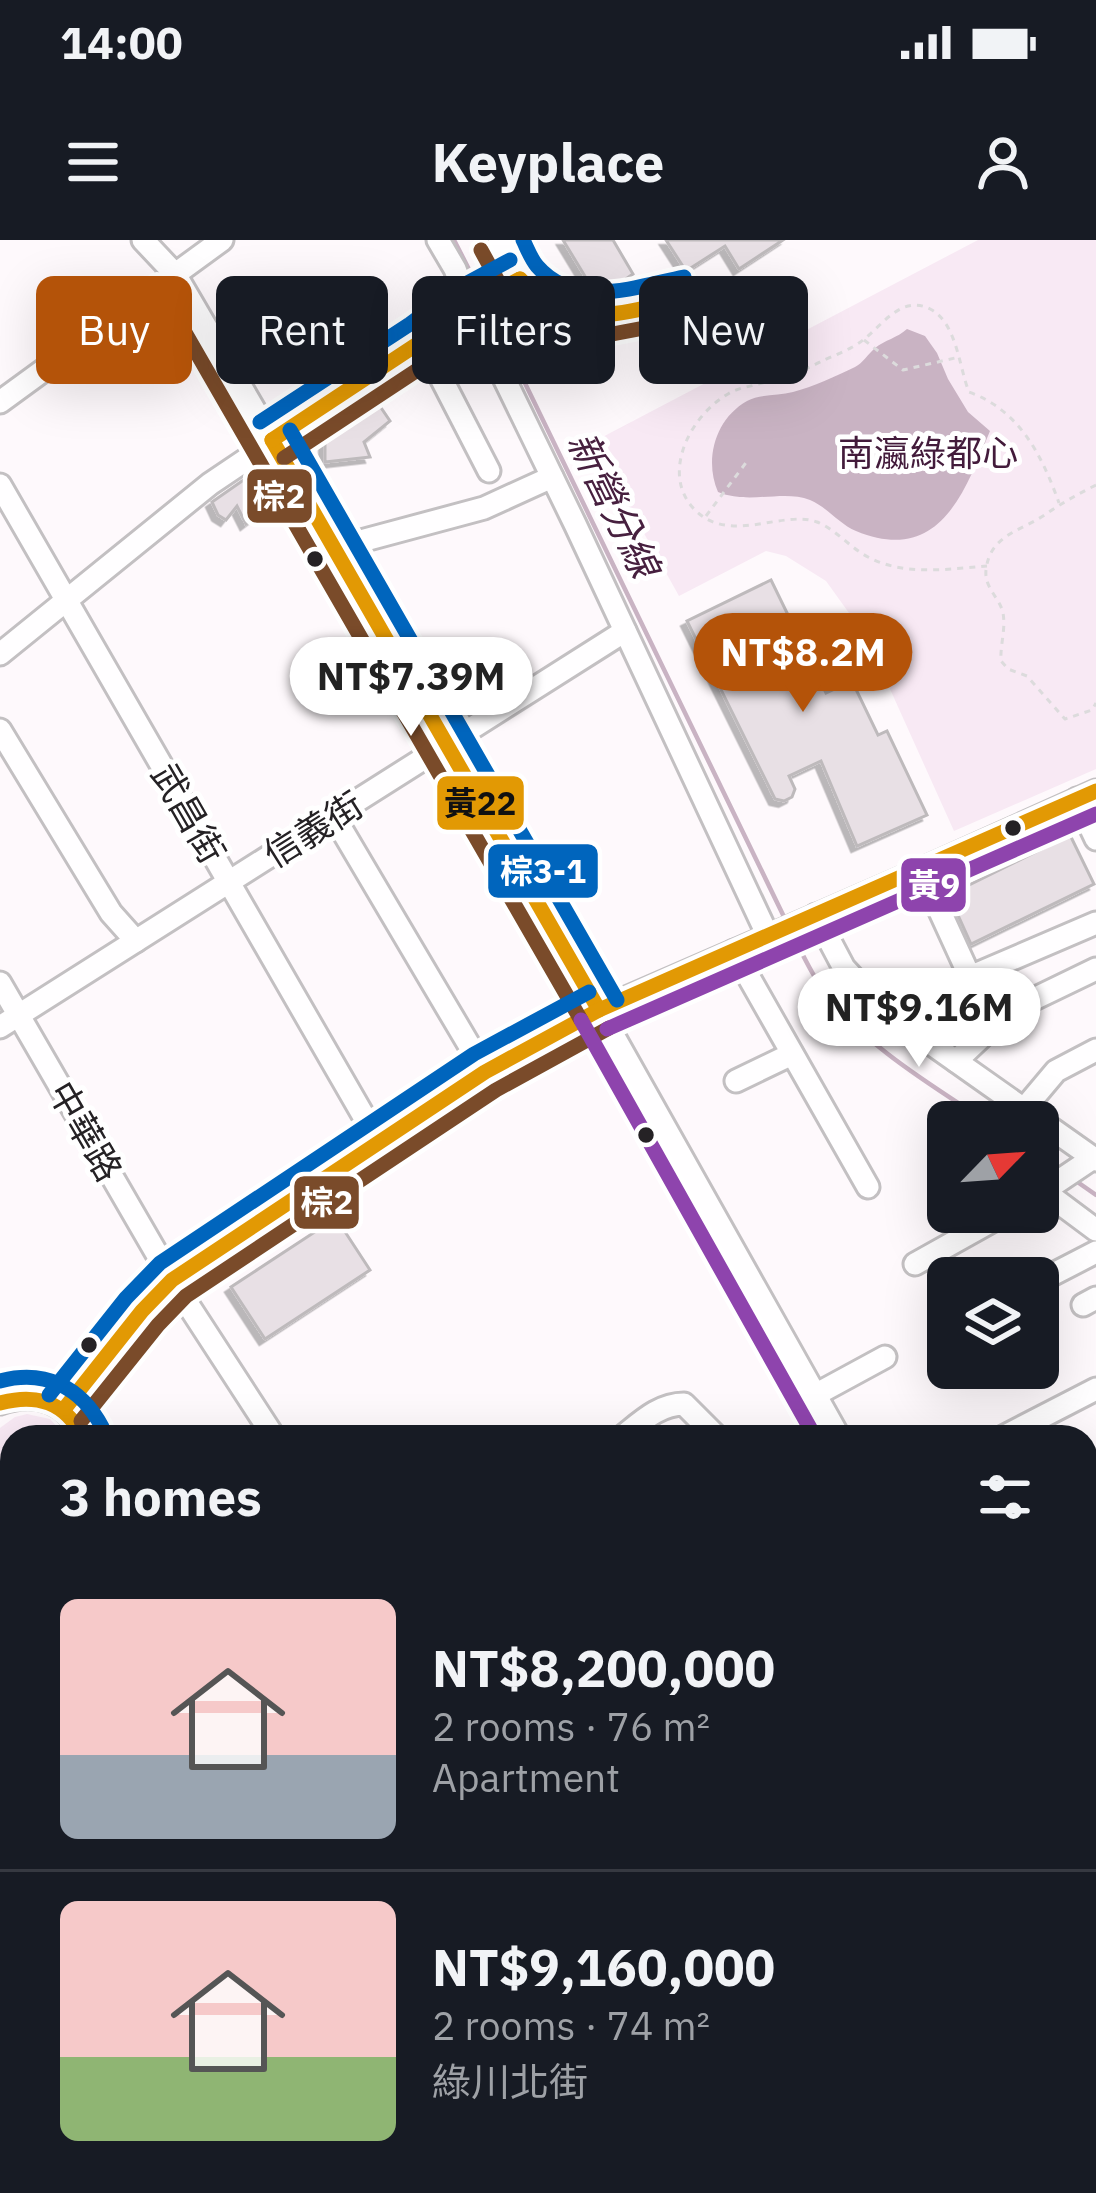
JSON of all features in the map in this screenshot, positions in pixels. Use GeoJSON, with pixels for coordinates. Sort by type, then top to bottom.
{"type":"FeatureCollection","features":[{"type":"Feature","properties":{"kind":"street"},"geometry":{"type":"LineString","coordinates":[[143,240],[175,274],[272,440],[831,1425]]}},
{"type":"Feature","properties":{"kind":"street"},"geometry":{"type":"LineString","coordinates":[[0,402],[222,240]]}},
{"type":"Feature","properties":{"kind":"street"},"geometry":{"type":"LineString","coordinates":[[438,240],[459,276]]}},
{"type":"Feature","properties":{"kind":"street"},"geometry":{"type":"LineString","coordinates":[[499,240],[510,276]]}},
{"type":"Feature","properties":{"kind":"street"},"geometry":{"type":"LineString","coordinates":[[0,654],[210,484],[412,348]]}},
{"type":"Feature","properties":{"kind":"street"},"geometry":{"type":"LineString","coordinates":[[444,384],[489,471]]}},
{"type":"Feature","properties":{"kind":"street"},"geometry":{"type":"LineString","coordinates":[[510,384],[772,934]]}},
{"type":"Feature","properties":{"kind":"street"},"geometry":{"type":"LineString","coordinates":[[334,548],[484,508],[552,477]]}},
{"type":"Feature","properties":{"kind":"street","name":"武昌街"},"geometry":{"type":"LineString","coordinates":[[0,484],[378,1141]]}},
{"type":"Feature","properties":{"kind":"street","name":"信義街"},"geometry":{"type":"LineString","coordinates":[[10,1021],[625,631]]}},
{"type":"Feature","properties":{"kind":"street"},"geometry":{"type":"LineString","coordinates":[[0,730],[111,913],[136,941]]}},
{"type":"Feature","properties":{"kind":"street"},"geometry":{"type":"LineString","coordinates":[[64,1408],[172,1280],[485,1072],[599,1010],[1087,795],[1096,839]]}},
{"type":"Feature","properties":{"kind":"street"},"geometry":{"type":"LineString","coordinates":[[334,815],[485,1072]]}},
{"type":"Feature","properties":{"kind":"street"},"geometry":{"type":"LineString","coordinates":[[921,871],[970,976],[1096,923]]}},
{"type":"Feature","properties":{"kind":"street"},"geometry":{"type":"LineString","coordinates":[[812,917],[859,987],[882,1009],[1013,1101]]}},
{"type":"Feature","properties":{"kind":"street"},"geometry":{"type":"LineString","coordinates":[[734,951],[868,1186]]}},
{"type":"Feature","properties":{"kind":"street"},"geometry":{"type":"LineString","coordinates":[[956,1061],[1009,1011],[1096,969]]}},
{"type":"Feature","properties":{"kind":"street","name":"中華路"},"geometry":{"type":"LineString","coordinates":[[0,983],[10,1021],[265,1425]]}},
{"type":"Feature","properties":{"kind":"street"},"geometry":{"type":"LineString","coordinates":[[1031,1101],[1056,1071],[1096,1050]]}},
{"type":"Feature","properties":{"kind":"street"},"geometry":{"type":"LineString","coordinates":[[736,1081],[792,1054]]}},
{"type":"Feature","properties":{"kind":"street"},"geometry":{"type":"LineString","coordinates":[[1059,1133],[1088,1153],[1059,1179]]}},
{"type":"Feature","properties":{"kind":"street"},"geometry":{"type":"LineString","coordinates":[[1059,1200],[1096,1230]]}},
{"type":"Feature","properties":{"kind":"street"},"geometry":{"type":"LineString","coordinates":[[915,1264],[970,1233]]}},
{"type":"Feature","properties":{"kind":"street"},"geometry":{"type":"LineString","coordinates":[[1059,1271],[1096,1252]]}},
{"type":"Feature","properties":{"kind":"street"},"geometry":{"type":"LineString","coordinates":[[815,1395],[885,1357]]}},
{"type":"Feature","properties":{"kind":"street"},"geometry":{"type":"LineString","coordinates":[[1028,1425],[1096,1389]]}},
{"type":"Feature","properties":{"kind":"street"},"geometry":{"type":"LineString","coordinates":[[1,1399],[41,1398],[64,1408],[77,1425]]}},
{"type":"Feature","properties":{"kind":"street"},"geometry":{"type":"LineString","coordinates":[[637,1425],[672,1404],[684,1404],[705,1425]]}},
{"type":"Feature","properties":{"kind":"path"},"geometry":{"type":"LineString","coordinates":[[987,566],[905,569],[871,559],[814,520],[745,527],[705,518],[691,507],[680,473],[680,451],[700,419],[730,392],[801,371],[864,340],[896,310],[928,308],[951,334],[969,392],[1004,409],[1042,461],[1059,503]]}},
{"type":"Feature","properties":{"kind":"path"},"geometry":{"type":"LineString","coordinates":[[864,340],[903,370],[957,357]]}},
{"type":"Feature","properties":{"kind":"path"},"geometry":{"type":"LineString","coordinates":[[705,518],[748,460]]}},
{"type":"Feature","properties":{"kind":"path"},"geometry":{"type":"LineString","coordinates":[[1096,485],[1009,532],[993,548],[985,573],[1003,610],[1001,661],[1027,676],[1065,718],[1092,710],[1096,703]]}},
{"type":"Feature","properties":{"kind":"green space","name":"南瀛綠都心"},"geometry":{"type":"Polygon","coordinates":[[[978,240],[1096,240],[1096,769],[954,831],[867,638],[826,581],[786,556],[766,551],[679,596],[593,442],[704,384],[808,384],[808,329],[978,240]]]}},
{"type":"Feature","properties":{"kind":"green space"},"geometry":{"type":"Polygon","coordinates":[[[27,1414],[50,1419],[55,1425],[4,1425],[27,1414]]]}},
{"type":"Feature","properties":{"kind":"shaded area"},"geometry":{"type":"Polygon","coordinates":[[[907,329],[925,336],[968,412],[990,431],[958,499],[928,531],[908,539],[885,539],[856,531],[800,497],[718,492],[712,467],[715,441],[736,409],[752,399],[801,390],[840,374],[907,329]]]}},
{"type":"Feature","properties":{"kind":"building"},"geometry":{"type":"Polygon","coordinates":[[[563,240],[613,240],[633,274],[620,283],[623,289],[615,294],[615,276],[585,276],[563,240]]]}},
{"type":"Feature","properties":{"kind":"building"},"geometry":{"type":"Polygon","coordinates":[[[666,240],[783,240],[739,269],[725,246],[686,271],[666,240]]]}},
{"type":"Feature","properties":{"kind":"building"},"geometry":{"type":"Polygon","coordinates":[[[371,393],[390,421],[364,442],[370,457],[325,462],[325,434],[333,419],[371,393]]]}},
{"type":"Feature","properties":{"kind":"building"},"geometry":{"type":"Polygon","coordinates":[[[255,472],[272,504],[246,524],[237,506],[226,520],[218,515],[212,502],[255,472]]]}},
{"type":"Feature","properties":{"kind":"building"},"geometry":{"type":"Polygon","coordinates":[[[771,580],[826,693],[852,681],[878,735],[887,731],[927,815],[857,846],[821,761],[789,776],[795,789],[792,797],[775,799],[687,621],[771,580]]]}},
{"type":"Feature","properties":{"kind":"building"},"geometry":{"type":"Polygon","coordinates":[[[1070,835],[1094,884],[971,944],[949,895],[1070,835]]]}},
{"type":"Feature","properties":{"kind":"building"},"geometry":{"type":"Polygon","coordinates":[[[336,1218],[370,1270],[265,1339],[231,1287],[336,1218]]]}},
{"type":"Feature","properties":{"kind":"waterway","name":"新營分線"},"geometry":{"type":"LineString","coordinates":[[454,240],[472,276]]}},
{"type":"Feature","properties":{"kind":"waterway","name":"新營分線"},"geometry":{"type":"LineString","coordinates":[[525,384],[787,923]]}},
{"type":"Feature","properties":{"kind":"waterway","name":"新營分線"},"geometry":{"type":"LineString","coordinates":[[792,933],[819,984],[859,1030],[956,1101]]}},
{"type":"Feature","properties":{"kind":"waterway","name":"新營分線"},"geometry":{"type":"LineString","coordinates":[[1076,1181],[1096,1195]]}},
{"type":"Feature","properties":{"kind":"transit line","name":"棕3-1"},"geometry":{"type":"LineString","coordinates":[[523,240],[537,266],[569,288],[606,292],[639,287]]}},
{"type":"Feature","properties":{"kind":"transit line","name":"棕2"},"geometry":{"type":"LineString","coordinates":[[481,250],[505,294],[541,322],[567,332],[607,335],[639,329]]}},
{"type":"Feature","properties":{"kind":"transit line","name":"棕3-1"},"geometry":{"type":"LineString","coordinates":[[260,422],[458,288],[510,260]]}},
{"type":"Feature","properties":{"kind":"transit line","name":"黃22"},"geometry":{"type":"LineString","coordinates":[[615,313],[639,308]]}},
{"type":"Feature","properties":{"kind":"transit line","name":"棕2"},"geometry":{"type":"LineString","coordinates":[[192,345],[581,1020]]}},
{"type":"Feature","properties":{"kind":"transit line","name":"黃22"},"geometry":{"type":"LineString","coordinates":[[272,440],[412,348]]}},
{"type":"Feature","properties":{"kind":"transit line","name":"棕2"},"geometry":{"type":"LineString","coordinates":[[284,458],[412,374]]}},
{"type":"Feature","properties":{"kind":"transit line","name":"棕3-1"},"geometry":{"type":"LineString","coordinates":[[290,430],[617,1000]]}},
{"type":"Feature","properties":{"kind":"transit line","name":"黃22"},"geometry":{"type":"LineString","coordinates":[[272,440],[599,1010]]}},
{"type":"Feature","properties":{"kind":"transit line","name":"黃22"},"geometry":{"type":"LineString","coordinates":[[65,1408],[172,1280],[485,1072],[599,1010],[1096,791]]}},
{"type":"Feature","properties":{"kind":"transit line","name":"黃9"},"geometry":{"type":"LineString","coordinates":[[607,1029],[1096,814]]}},
{"type":"Feature","properties":{"kind":"transit line","name":"棕3-1"},"geometry":{"type":"LineString","coordinates":[[49,1395],[160,1263],[474,1054],[589,992]]}},
{"type":"Feature","properties":{"kind":"transit line","name":"黃9"},"geometry":{"type":"LineString","coordinates":[[581,1020],[808,1425]]}},
{"type":"Feature","properties":{"kind":"transit line","name":"棕2"},"geometry":{"type":"LineString","coordinates":[[81,1421],[186,1296],[496,1090],[609,1028]]}},
{"type":"Feature","properties":{"kind":"transit line","name":"棕3-1"},"geometry":{"type":"LineString","coordinates":[[0,1381],[32,1378],[60,1384],[84,1401],[101,1425]]}},
{"type":"Feature","properties":{"kind":"transit line","name":"黃22"},"geometry":{"type":"LineString","coordinates":[[0,1403],[26,1399],[49,1403],[76,1425]]}}]}
